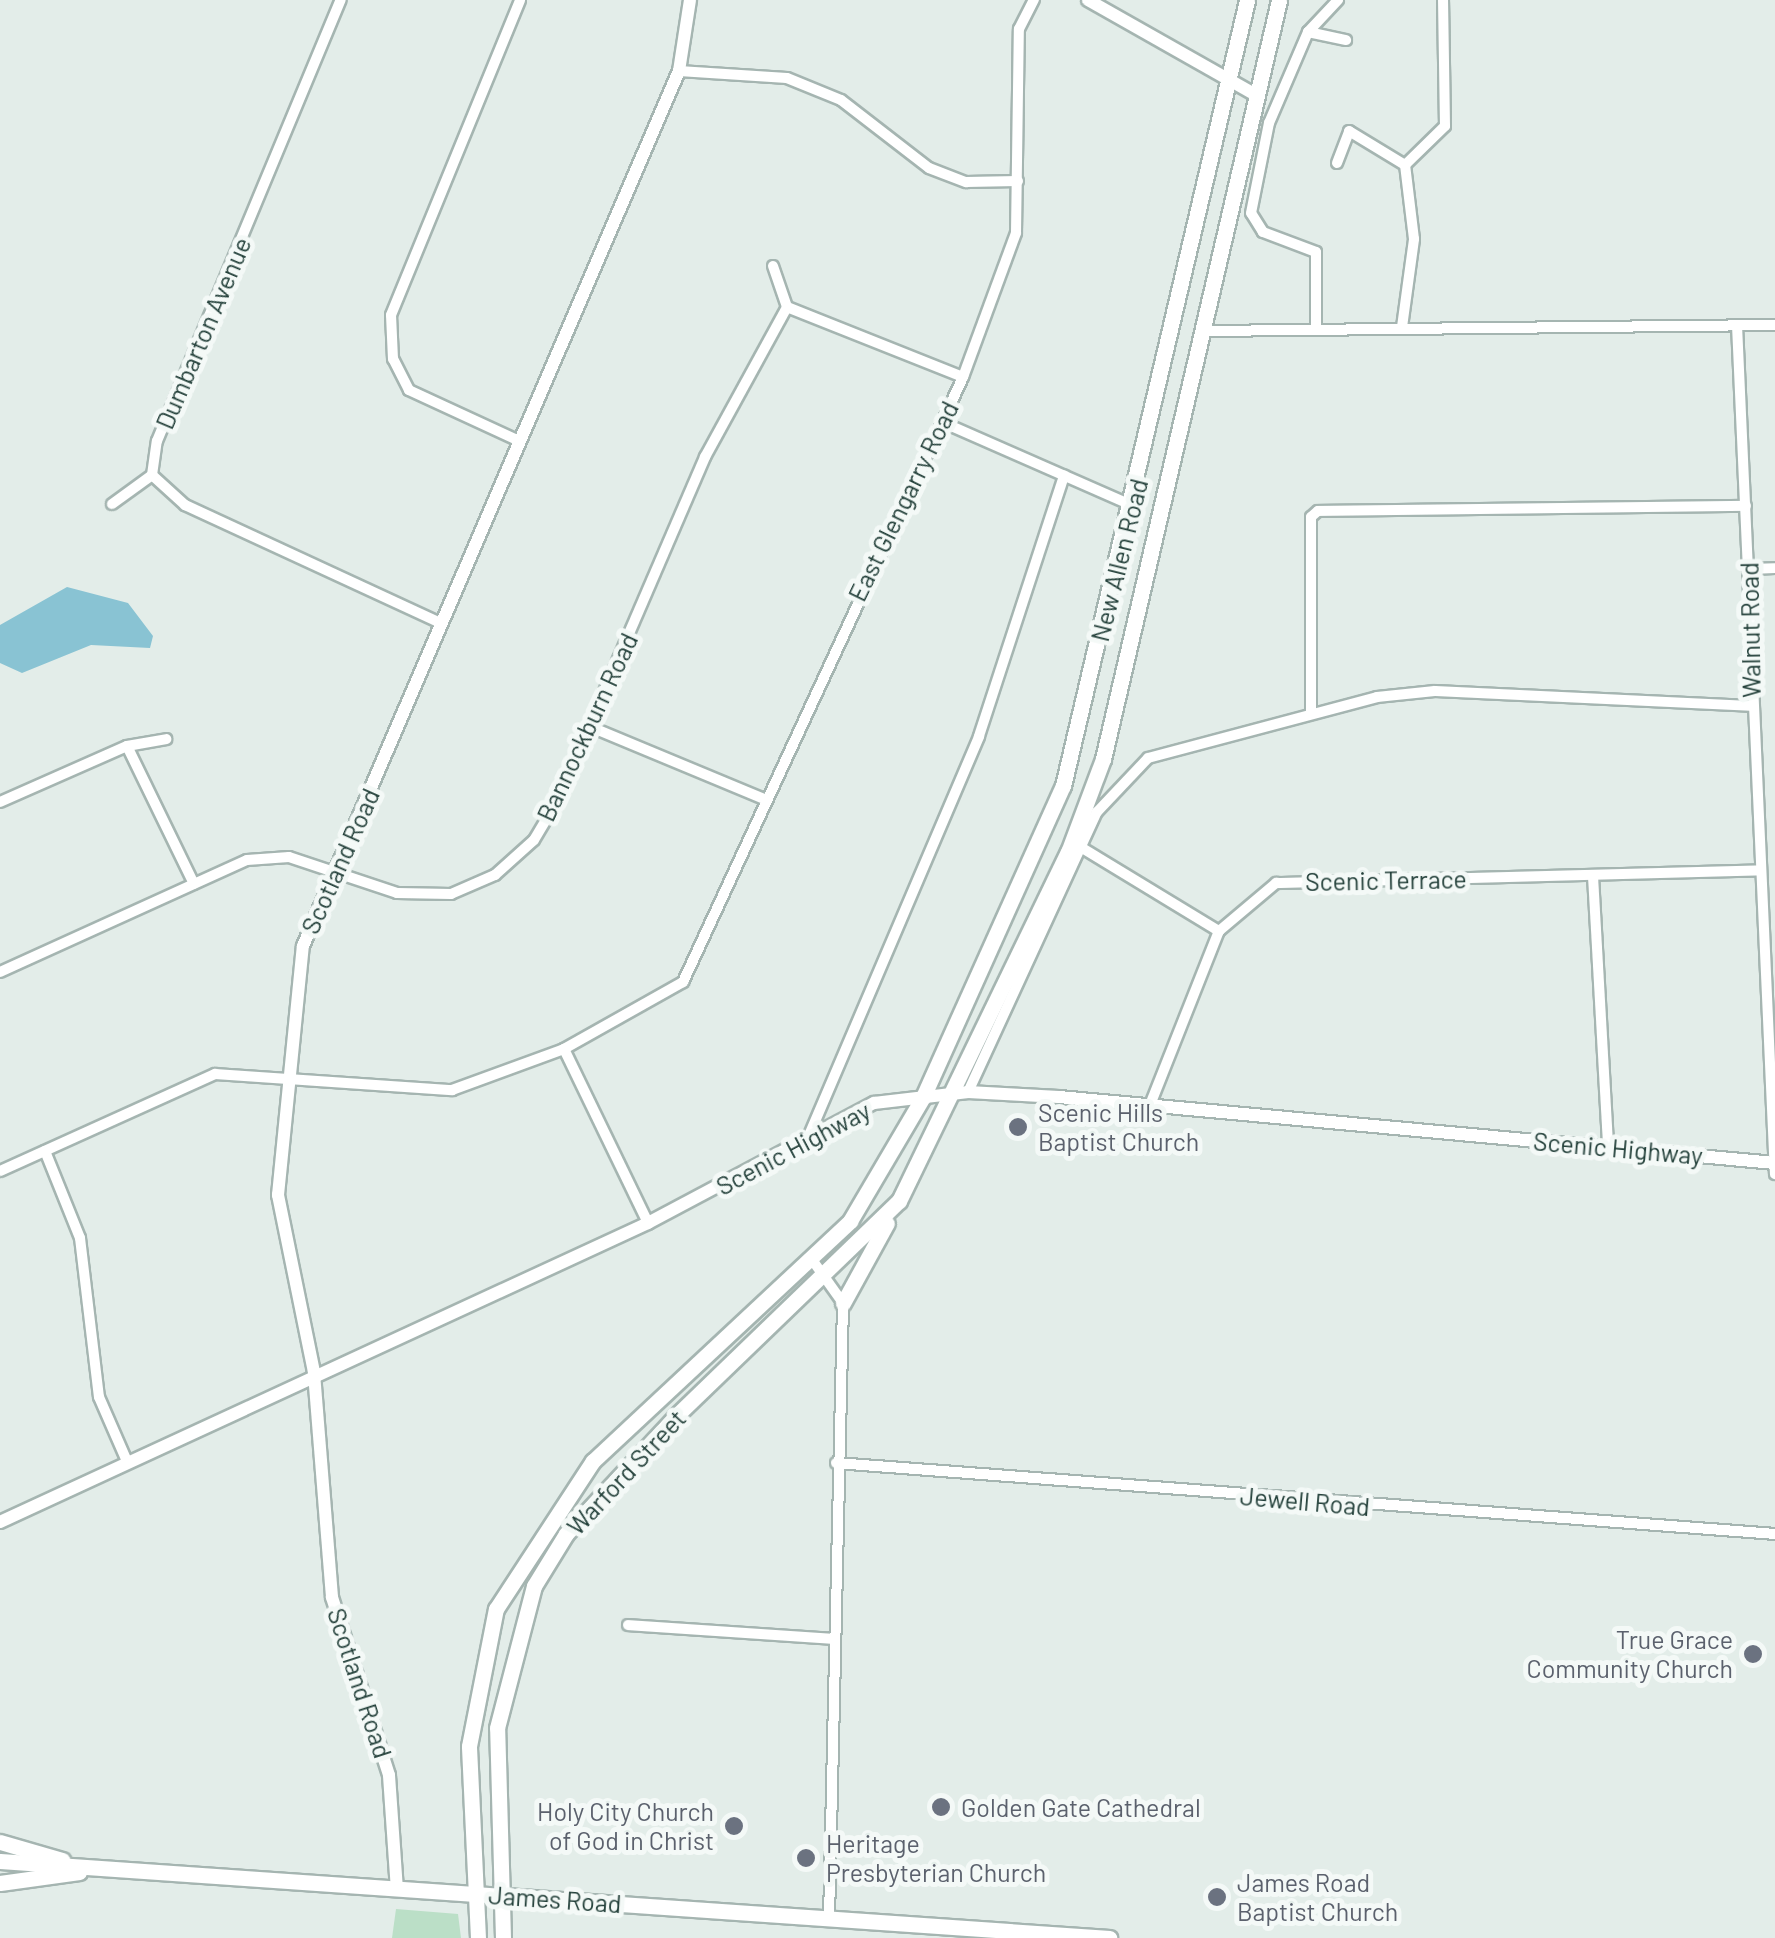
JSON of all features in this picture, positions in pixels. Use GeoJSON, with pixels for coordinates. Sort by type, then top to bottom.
{"type":"FeatureCollection","features":[{"type":"Feature","properties":{"kind":"main road","name":"New Allen Road"},"geometry":{"type":"LineString","coordinates":[[923,1097],[1063,786],[1133,506],[1248,0]]}},
{"type":"Feature","properties":{"kind":"main road","name":"New Allen Road"},"geometry":{"type":"LineString","coordinates":[[961,1093],[1103,759],[1204,331],[1254,94],[1279,0]]}},
{"type":"Feature","properties":{"kind":"main road","name":"Warford Street"},"geometry":{"type":"LineString","coordinates":[[503,1938],[497,1728],[534,1586],[566,1534],[675,1417],[830,1274],[898,1200],[961,1093]]}},
{"type":"Feature","properties":{"kind":"main road","name":"Warford Street"},"geometry":{"type":"LineString","coordinates":[[478,1938],[468,1746],[496,1608],[592,1461],[812,1261],[860,1205],[923,1097]]}},
{"type":"Feature","properties":{"kind":"main road"},"geometry":{"type":"LineString","coordinates":[[843,1303],[898,1200]]}},
{"type":"Feature","properties":{"kind":"main road"},"geometry":{"type":"LineString","coordinates":[[0,1842],[90,1868]]}},
{"type":"Feature","properties":{"kind":"main road","name":"James Road"},"geometry":{"type":"LineString","coordinates":[[0,1861],[1109,1938]]}},
{"type":"Feature","properties":{"kind":"main road"},"geometry":{"type":"LineString","coordinates":[[0,1882],[90,1868]]}},
{"type":"Feature","properties":{"kind":"street","name":"Dumbarton Avenue"},"geometry":{"type":"LineString","coordinates":[[152,476],[157,441],[340,0]]}},
{"type":"Feature","properties":{"kind":"street"},"geometry":{"type":"LineString","coordinates":[[515,438],[409,390],[393,359],[391,314],[520,0]]}},
{"type":"Feature","properties":{"kind":"street","name":"Scotland Road"},"geometry":{"type":"LineString","coordinates":[[396,1890],[389,1776],[332,1597],[314,1372],[278,1195],[302,946],[442,624],[515,438],[680,71],[690,0]]}},
{"type":"Feature","properties":{"kind":"street","name":"East Glengarry Road"},"geometry":{"type":"LineString","coordinates":[[564,1049],[683,982],[963,377],[1016,233],[1018,29],[1034,0]]}},
{"type":"Feature","properties":{"kind":"street"},"geometry":{"type":"LineString","coordinates":[[1088,0],[1254,94]]}},
{"type":"Feature","properties":{"kind":"street"},"geometry":{"type":"LineString","coordinates":[[1316,326],[1316,252],[1264,232],[1251,213],[1269,123],[1308,32],[1338,0]]}},
{"type":"Feature","properties":{"kind":"street"},"geometry":{"type":"LineString","coordinates":[[1405,165],[1445,126],[1443,0]]}},
{"type":"Feature","properties":{"kind":"street"},"geometry":{"type":"LineString","coordinates":[[1308,32],[1346,40]]}},
{"type":"Feature","properties":{"kind":"street"},"geometry":{"type":"LineString","coordinates":[[680,71],[787,78],[841,100],[929,168],[966,182],[1018,180]]}},
{"type":"Feature","properties":{"kind":"street"},"geometry":{"type":"LineString","coordinates":[[1337,164],[1349,131],[1405,165]]}},
{"type":"Feature","properties":{"kind":"street"},"geometry":{"type":"LineString","coordinates":[[1402,327],[1414,239],[1405,165]]}},
{"type":"Feature","properties":{"kind":"street"},"geometry":{"type":"LineString","coordinates":[[774,266],[787,307],[963,377]]}},
{"type":"Feature","properties":{"kind":"street","name":"Bannockburn Road"},"geometry":{"type":"LineString","coordinates":[[0,972],[248,860],[288,857],[397,893],[450,894],[495,875],[534,840],[591,727],[704,457],[787,307]]}},
{"type":"Feature","properties":{"kind":"street"},"geometry":{"type":"LineString","coordinates":[[1204,331],[1316,326],[1775,325]]}},
{"type":"Feature","properties":{"kind":"street","name":"Walnut Road"},"geometry":{"type":"LineString","coordinates":[[1737,326],[1750,569],[1751,706],[1775,1174]]}},
{"type":"Feature","properties":{"kind":"street"},"geometry":{"type":"LineString","coordinates":[[942,422],[1133,506]]}},
{"type":"Feature","properties":{"kind":"street"},"geometry":{"type":"LineString","coordinates":[[112,504],[152,476],[185,505],[442,624]]}},
{"type":"Feature","properties":{"kind":"street"},"geometry":{"type":"LineString","coordinates":[[804,1145],[979,736],[1064,476]]}},
{"type":"Feature","properties":{"kind":"street"},"geometry":{"type":"LineString","coordinates":[[1311,714],[1310,517],[1318,511],[1746,506]]}},
{"type":"Feature","properties":{"kind":"street"},"geometry":{"type":"LineString","coordinates":[[1750,569],[1775,568]]}},
{"type":"Feature","properties":{"kind":"street"},"geometry":{"type":"LineString","coordinates":[[961,1093],[1114,784],[1148,758],[1311,714],[1435,691],[1751,706]]}},
{"type":"Feature","properties":{"kind":"street"},"geometry":{"type":"LineString","coordinates":[[591,727],[766,800]]}},
{"type":"Feature","properties":{"kind":"street"},"geometry":{"type":"LineString","coordinates":[[0,802],[127,746],[166,739]]}},
{"type":"Feature","properties":{"kind":"street"},"geometry":{"type":"LineString","coordinates":[[127,746],[194,884]]}},
{"type":"Feature","properties":{"kind":"street"},"geometry":{"type":"LineString","coordinates":[[1084,849],[1219,930]]}},
{"type":"Feature","properties":{"kind":"street","name":"Scenic Terrace"},"geometry":{"type":"LineString","coordinates":[[1150,1105],[1219,930],[1276,883],[1760,870]]}},
{"type":"Feature","properties":{"kind":"street"},"geometry":{"type":"LineString","coordinates":[[1593,876],[1608,1147]]}},
{"type":"Feature","properties":{"kind":"street"},"geometry":{"type":"LineString","coordinates":[[0,1171],[215,1074],[287,1082],[452,1090],[564,1049],[648,1223]]}},
{"type":"Feature","properties":{"kind":"street","name":"Scenic Highway"},"geometry":{"type":"LineString","coordinates":[[0,1522],[314,1372],[648,1223],[804,1145],[847,1114],[923,1097],[961,1093],[1150,1105],[1775,1163]]}},
{"type":"Feature","properties":{"kind":"street"},"geometry":{"type":"LineString","coordinates":[[46,1151],[80,1238],[99,1397],[126,1459]]}},
{"type":"Feature","properties":{"kind":"street"},"geometry":{"type":"LineString","coordinates":[[812,1261],[830,1274],[843,1303],[836,1463],[829,1920]]}},
{"type":"Feature","properties":{"kind":"street","name":"Jewell Road"},"geometry":{"type":"LineString","coordinates":[[836,1463],[1775,1534]]}},
{"type":"Feature","properties":{"kind":"street"},"geometry":{"type":"LineString","coordinates":[[628,1625],[834,1640]]}},
{"type":"Feature","properties":{"kind":"green space"},"geometry":{"type":"Polygon","coordinates":[[[396,1909],[458,1914],[461,1938],[392,1938],[396,1909]]]}},
{"type":"Feature","properties":{"kind":"water"},"geometry":{"type":"Polygon","coordinates":[[[67,587],[128,603],[153,636],[150,648],[91,645],[22,673],[0,663],[0,625],[67,587]]]}},
{"type":"Feature","properties":{"kind":"place","name":"Scenic Hills Baptist Church"},"geometry":{"type":"Point","coordinates":[1018,1127]}},
{"type":"Feature","properties":{"kind":"place","name":"True Grace Community Church"},"geometry":{"type":"Point","coordinates":[1753,1654]}},
{"type":"Feature","properties":{"kind":"place","name":"Golden Gate Cathedral"},"geometry":{"type":"Point","coordinates":[941,1807]}},
{"type":"Feature","properties":{"kind":"place","name":"Holy City Church of God in Christ"},"geometry":{"type":"Point","coordinates":[734,1826]}},
{"type":"Feature","properties":{"kind":"place","name":"Heritage Presbyterian Church"},"geometry":{"type":"Point","coordinates":[806,1858]}},
{"type":"Feature","properties":{"kind":"place","name":"James Road Baptist Church"},"geometry":{"type":"Point","coordinates":[1217,1897]}}]}
